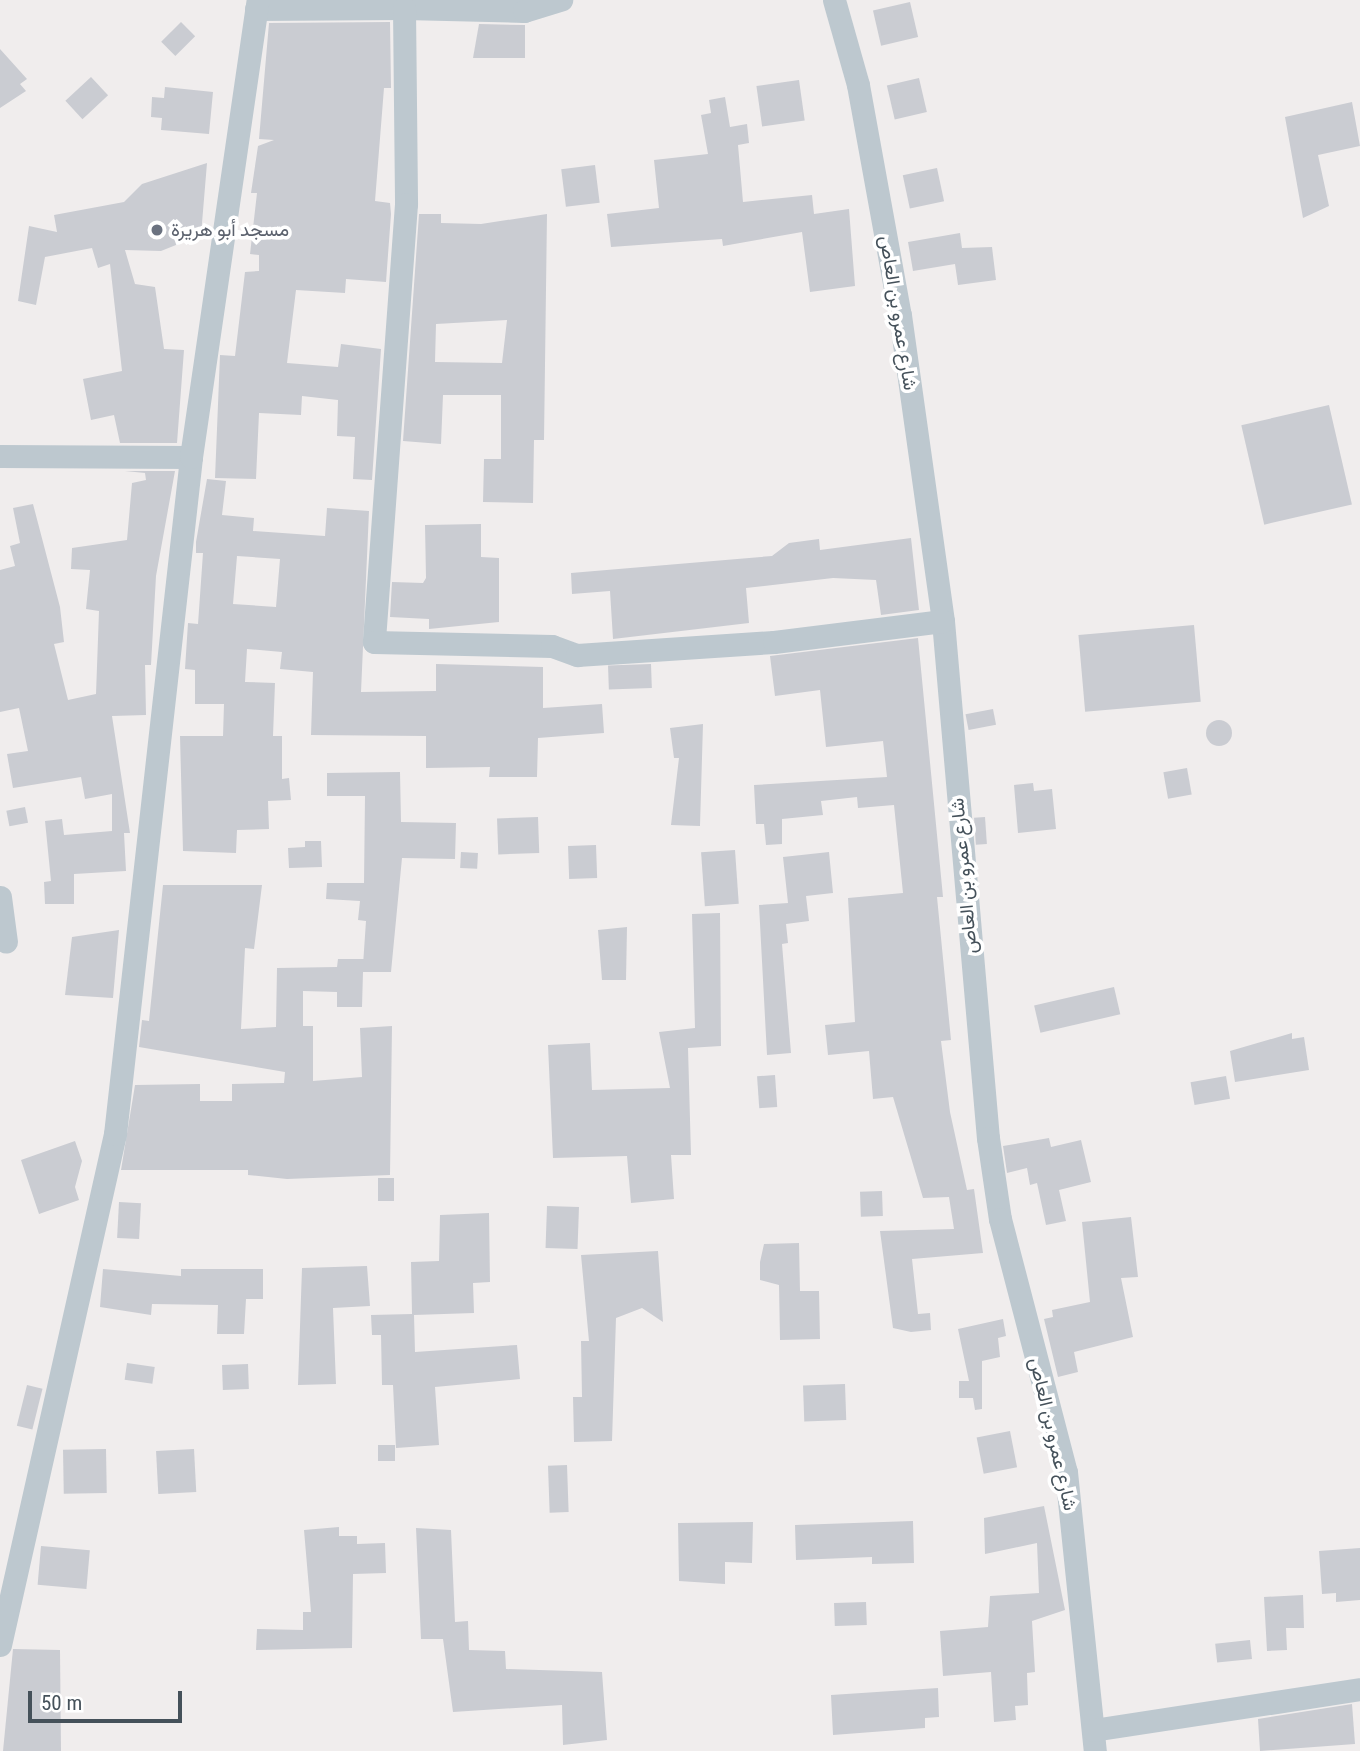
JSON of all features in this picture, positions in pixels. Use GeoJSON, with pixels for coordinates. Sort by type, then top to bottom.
{"type":"FeatureCollection","features":[{"type":"Feature","properties":{"kind":"street"},"geometry":{"type":"LineString","coordinates":[[0,1645],[115,1134],[191,457],[257,4],[524,11],[561,0]]}},
{"type":"Feature","properties":{"kind":"street","name":"شارع عمرو بن العاص"},"geometry":{"type":"LineString","coordinates":[[834,0],[858,85],[900,315],[943,621],[988,1138],[1000,1219],[1066,1472],[1094,1741]]}},
{"type":"Feature","properties":{"kind":"street"},"geometry":{"type":"LineString","coordinates":[[404,8],[406,204],[374,642],[552,646],[578,655],[774,642],[943,621]]}},
{"type":"Feature","properties":{"kind":"street"},"geometry":{"type":"LineString","coordinates":[[0,456],[191,457]]}},
{"type":"Feature","properties":{"kind":"street"},"geometry":{"type":"LineString","coordinates":[[0,897],[6,942]]}},
{"type":"Feature","properties":{"kind":"street"},"geometry":{"type":"LineString","coordinates":[[1094,1741],[1360,1689]]}},
{"type":"Feature","properties":{"kind":"building"},"geometry":{"type":"Polygon","coordinates":[[[910,2],[918,37],[881,46],[873,11],[910,2]]]}},
{"type":"Feature","properties":{"kind":"building"},"geometry":{"type":"Polygon","coordinates":[[[181,22],[195,36],[175,56],[161,42],[181,22]]]}},
{"type":"Feature","properties":{"kind":"building"},"geometry":{"type":"Polygon","coordinates":[[[390,22],[391,88],[384,88],[375,201],[390,203],[386,282],[346,279],[345,293],[296,290],[287,363],[338,367],[341,344],[381,349],[372,480],[353,479],[355,437],[337,436],[338,400],[302,396],[301,415],[259,413],[256,479],[215,478],[220,355],[235,356],[245,272],[259,271],[259,255],[250,254],[257,193],[251,193],[258,146],[274,140],[259,139],[269,23],[390,22]]]}},
{"type":"Feature","properties":{"kind":"building"},"geometry":{"type":"Polygon","coordinates":[[[479,24],[525,25],[525,58],[473,58],[479,24]]]}},
{"type":"Feature","properties":{"kind":"building"},"geometry":{"type":"Polygon","coordinates":[[[0,49],[27,79],[20,84],[26,91],[0,108],[0,49]]]}},
{"type":"Feature","properties":{"kind":"building"},"geometry":{"type":"Polygon","coordinates":[[[91,77],[108,95],[82,119],[65,101],[91,77]]]}},
{"type":"Feature","properties":{"kind":"building"},"geometry":{"type":"Polygon","coordinates":[[[919,78],[927,112],[895,120],[887,85],[919,78]]]}},
{"type":"Feature","properties":{"kind":"building"},"geometry":{"type":"Polygon","coordinates":[[[799,80],[805,121],[762,127],[756,86],[799,80]]]}},
{"type":"Feature","properties":{"kind":"building"},"geometry":{"type":"Polygon","coordinates":[[[165,87],[213,92],[209,134],[161,130],[162,118],[151,117],[152,97],[164,98],[165,87]]]}},
{"type":"Feature","properties":{"kind":"building"},"geometry":{"type":"Polygon","coordinates":[[[725,97],[730,127],[747,124],[749,143],[738,145],[743,202],[812,195],[814,214],[849,209],[855,286],[810,292],[802,232],[723,246],[722,239],[611,247],[607,214],[659,208],[654,160],[708,154],[701,115],[711,113],[709,100],[725,97]]]}},
{"type":"Feature","properties":{"kind":"building"},"geometry":{"type":"Polygon","coordinates":[[[1352,102],[1360,146],[1318,155],[1329,206],[1303,218],[1285,117],[1352,102]]]}},
{"type":"Feature","properties":{"kind":"building"},"geometry":{"type":"Polygon","coordinates":[[[207,163],[201,235],[161,251],[125,250],[135,284],[155,287],[164,349],[184,350],[177,443],[120,443],[114,415],[91,420],[83,379],[122,371],[110,264],[98,268],[92,248],[45,257],[36,305],[18,301],[29,226],[57,232],[54,215],[124,202],[142,184],[207,163]]]}},
{"type":"Feature","properties":{"kind":"building"},"geometry":{"type":"Polygon","coordinates":[[[595,165],[600,203],[566,207],[561,169],[595,165]]]}},
{"type":"Feature","properties":{"kind":"building"},"geometry":{"type":"Polygon","coordinates":[[[937,168],[944,201],[910,209],[903,175],[937,168]]]}},
{"type":"Feature","properties":{"kind":"building"},"geometry":{"type":"Polygon","coordinates":[[[419,214],[441,214],[441,223],[481,224],[547,214],[544,440],[534,440],[533,503],[483,502],[484,459],[501,459],[501,395],[443,395],[441,444],[403,441],[419,214]],[[507,320],[436,324],[435,362],[502,363],[507,320]]]}},
{"type":"Feature","properties":{"kind":"building"},"geometry":{"type":"Polygon","coordinates":[[[960,233],[962,248],[992,247],[996,280],[958,285],[955,264],[913,271],[908,242],[960,233]]]}},
{"type":"Feature","properties":{"kind":"building"},"geometry":{"type":"Polygon","coordinates":[[[1329,405],[1352,504],[1264,525],[1241,425],[1329,405]]]}},
{"type":"Feature","properties":{"kind":"building"},"geometry":{"type":"Polygon","coordinates":[[[125,471],[175,471],[156,576],[151,665],[145,665],[146,715],[112,716],[130,833],[124,833],[126,871],[74,874],[74,904],[45,904],[44,882],[51,881],[45,821],[62,819],[64,835],[112,831],[112,794],[85,799],[81,777],[13,788],[7,754],[28,751],[19,708],[0,712],[0,570],[15,566],[10,546],[20,543],[13,508],[33,504],[60,607],[64,642],[54,644],[68,700],[96,694],[99,611],[86,609],[90,570],[71,569],[72,548],[127,540],[132,483],[146,480],[145,473],[125,471]]]}},
{"type":"Feature","properties":{"kind":"building"},"geometry":{"type":"Polygon","coordinates":[[[207,479],[226,481],[222,515],[254,518],[253,531],[325,536],[327,508],[369,511],[361,692],[436,691],[436,664],[543,667],[543,708],[602,704],[604,733],[538,738],[537,777],[489,777],[490,767],[426,768],[426,736],[311,735],[313,672],[280,669],[282,652],[247,649],[245,682],[275,683],[273,736],[282,736],[282,779],[289,778],[291,800],[268,801],[269,829],[237,830],[236,853],[183,851],[180,736],[223,736],[224,704],[195,704],[195,670],[185,669],[188,623],[198,624],[203,553],[196,553],[207,479]],[[237,556],[233,604],[276,607],[280,559],[237,556]]]}},
{"type":"Feature","properties":{"kind":"building"},"geometry":{"type":"Polygon","coordinates":[[[481,524],[481,557],[499,558],[499,622],[429,629],[429,619],[390,617],[392,582],[423,583],[426,578],[425,525],[481,524]]]}},
{"type":"Feature","properties":{"kind":"building"},"geometry":{"type":"Polygon","coordinates":[[[911,538],[919,610],[881,615],[876,580],[833,578],[746,588],[749,623],[613,639],[610,591],[572,594],[571,573],[772,556],[789,543],[819,539],[820,550],[911,538]]]}},
{"type":"Feature","properties":{"kind":"building"},"geometry":{"type":"Polygon","coordinates":[[[1194,625],[1201,702],[1085,712],[1078,635],[1194,625]]]}},
{"type":"Feature","properties":{"kind":"building"},"geometry":{"type":"Polygon","coordinates":[[[918,638],[943,897],[937,897],[951,1040],[941,1041],[950,1112],[967,1190],[974,1189],[983,1253],[912,1259],[918,1314],[930,1313],[931,1330],[911,1332],[893,1328],[880,1231],[954,1229],[949,1197],[923,1198],[893,1097],[873,1099],[869,1051],[828,1055],[825,1025],[855,1022],[848,898],[903,893],[894,805],[858,808],[857,797],[821,801],[823,815],[782,819],[782,844],[766,845],[764,824],[756,824],[754,785],[887,777],[883,741],[826,747],[820,690],[775,696],[770,656],[918,638]]]}},
{"type":"Feature","properties":{"kind":"building"},"geometry":{"type":"Polygon","coordinates":[[[651,664],[652,688],[609,689],[608,666],[651,664]]]}},
{"type":"Feature","properties":{"kind":"building"},"geometry":{"type":"Polygon","coordinates":[[[993,709],[996,725],[969,730],[966,714],[993,709]]]}},
{"type":"Feature","properties":{"kind":"building"},"geometry":{"type":"Polygon","coordinates":[[[1219,720],[1228,724],[1232,733],[1228,742],[1219,746],[1210,742],[1206,733],[1210,724],[1219,720]]]}},
{"type":"Feature","properties":{"kind":"building"},"geometry":{"type":"Polygon","coordinates":[[[703,724],[700,826],[671,825],[679,758],[674,758],[670,728],[703,724]]]}},
{"type":"Feature","properties":{"kind":"building"},"geometry":{"type":"Polygon","coordinates":[[[1187,768],[1192,795],[1168,799],[1163,772],[1187,768]]]}},
{"type":"Feature","properties":{"kind":"building"},"geometry":{"type":"Polygon","coordinates":[[[400,772],[401,822],[456,823],[455,859],[402,858],[391,972],[363,972],[362,1007],[337,1007],[337,992],[303,991],[303,1026],[313,1026],[313,1081],[362,1077],[360,1028],[392,1026],[390,1175],[287,1179],[248,1175],[248,1170],[121,1170],[135,1085],[200,1084],[200,1101],[232,1101],[232,1084],[284,1083],[285,1072],[139,1047],[142,1020],[149,1021],[163,885],[262,885],[254,949],[245,948],[241,1029],[276,1027],[277,968],[337,967],[338,959],[363,959],[366,921],[358,920],[360,901],[326,899],[327,883],[364,883],[365,796],[327,796],[327,773],[400,772]]]}},
{"type":"Feature","properties":{"kind":"building"},"geometry":{"type":"Polygon","coordinates":[[[1033,783],[1034,791],[1052,789],[1056,829],[1018,833],[1014,785],[1033,783]]]}},
{"type":"Feature","properties":{"kind":"building"},"geometry":{"type":"Polygon","coordinates":[[[25,807],[28,823],[9,826],[6,811],[25,807]]]}},
{"type":"Feature","properties":{"kind":"building"},"geometry":{"type":"Polygon","coordinates":[[[538,817],[539,853],[498,854],[497,818],[538,817]]]}},
{"type":"Feature","properties":{"kind":"building"},"geometry":{"type":"Polygon","coordinates":[[[985,817],[987,844],[976,845],[974,818],[985,817]]]}},
{"type":"Feature","properties":{"kind":"building"},"geometry":{"type":"Polygon","coordinates":[[[305,841],[321,841],[322,867],[289,868],[288,848],[305,847],[305,841]]]}},
{"type":"Feature","properties":{"kind":"building"},"geometry":{"type":"Polygon","coordinates":[[[596,845],[597,878],[569,879],[568,846],[596,845]]]}},
{"type":"Feature","properties":{"kind":"building"},"geometry":{"type":"Polygon","coordinates":[[[735,850],[739,904],[705,906],[701,852],[735,850]]]}},
{"type":"Feature","properties":{"kind":"building"},"geometry":{"type":"Polygon","coordinates":[[[461,852],[478,853],[477,869],[460,868],[461,852]]]}},
{"type":"Feature","properties":{"kind":"building"},"geometry":{"type":"Polygon","coordinates":[[[829,852],[833,893],[806,896],[809,921],[786,924],[788,943],[782,944],[791,1053],[767,1055],[759,905],[788,903],[783,857],[829,852]]]}},
{"type":"Feature","properties":{"kind":"building"},"geometry":{"type":"Polygon","coordinates":[[[720,913],[721,1046],[688,1048],[691,1155],[671,1155],[674,1199],[631,1203],[627,1156],[553,1158],[548,1045],[590,1043],[592,1090],[670,1088],[659,1032],[695,1028],[692,914],[720,913]]]}},
{"type":"Feature","properties":{"kind":"building"},"geometry":{"type":"Polygon","coordinates":[[[627,927],[626,980],[602,980],[598,930],[627,927]]]}},
{"type":"Feature","properties":{"kind":"building"},"geometry":{"type":"Polygon","coordinates":[[[119,930],[113,998],[65,995],[72,937],[119,930]]]}},
{"type":"Feature","properties":{"kind":"building"},"geometry":{"type":"Polygon","coordinates":[[[1114,987],[1120,1014],[1040,1033],[1034,1005],[1114,987]]]}},
{"type":"Feature","properties":{"kind":"building"},"geometry":{"type":"Polygon","coordinates":[[[1292,1033],[1292,1039],[1304,1037],[1309,1070],[1235,1082],[1230,1051],[1292,1033]]]}},
{"type":"Feature","properties":{"kind":"building"},"geometry":{"type":"Polygon","coordinates":[[[775,1075],[777,1107],[759,1108],[757,1076],[775,1075]]]}},
{"type":"Feature","properties":{"kind":"building"},"geometry":{"type":"Polygon","coordinates":[[[1226,1076],[1230,1099],[1195,1105],[1191,1082],[1226,1076]]]}},
{"type":"Feature","properties":{"kind":"building"},"geometry":{"type":"Polygon","coordinates":[[[1049,1138],[1051,1147],[1081,1140],[1091,1182],[1059,1190],[1066,1221],[1046,1225],[1037,1183],[1030,1185],[1027,1168],[1007,1173],[1003,1146],[1049,1138]]]}},
{"type":"Feature","properties":{"kind":"building"},"geometry":{"type":"Polygon","coordinates":[[[75,1141],[82,1161],[75,1187],[79,1200],[39,1214],[21,1160],[75,1141]]]}},
{"type":"Feature","properties":{"kind":"building"},"geometry":{"type":"Polygon","coordinates":[[[378,1178],[394,1178],[394,1201],[378,1201],[378,1178]]]}},
{"type":"Feature","properties":{"kind":"building"},"geometry":{"type":"Polygon","coordinates":[[[882,1191],[883,1216],[861,1217],[860,1192],[882,1191]]]}},
{"type":"Feature","properties":{"kind":"building"},"geometry":{"type":"Polygon","coordinates":[[[119,1202],[141,1203],[139,1239],[117,1238],[119,1202]]]}},
{"type":"Feature","properties":{"kind":"building"},"geometry":{"type":"Polygon","coordinates":[[[547,1206],[579,1207],[578,1249],[546,1248],[547,1206]]]}},
{"type":"Feature","properties":{"kind":"building"},"geometry":{"type":"Polygon","coordinates":[[[489,1213],[490,1282],[473,1283],[474,1313],[414,1315],[415,1352],[517,1345],[520,1379],[435,1387],[439,1445],[396,1448],[393,1385],[382,1385],[381,1335],[372,1335],[371,1315],[412,1314],[411,1262],[439,1261],[440,1215],[489,1213]]]}},
{"type":"Feature","properties":{"kind":"building"},"geometry":{"type":"Polygon","coordinates":[[[1131,1217],[1138,1277],[1121,1278],[1133,1337],[1074,1352],[1078,1372],[1058,1377],[1044,1319],[1053,1317],[1052,1310],[1090,1302],[1082,1222],[1131,1217]]]}},
{"type":"Feature","properties":{"kind":"building"},"geometry":{"type":"Polygon","coordinates":[[[799,1243],[800,1291],[819,1291],[820,1339],[780,1340],[779,1285],[760,1280],[760,1262],[764,1244],[799,1243]]]}},
{"type":"Feature","properties":{"kind":"building"},"geometry":{"type":"Polygon","coordinates":[[[658,1251],[663,1322],[642,1308],[616,1318],[612,1441],[574,1442],[573,1397],[582,1397],[581,1341],[589,1341],[581,1255],[658,1251]]]}},
{"type":"Feature","properties":{"kind":"building"},"geometry":{"type":"Polygon","coordinates":[[[367,1266],[370,1306],[333,1308],[336,1384],[298,1385],[302,1268],[367,1266]]]}},
{"type":"Feature","properties":{"kind":"building"},"geometry":{"type":"Polygon","coordinates":[[[103,1269],[181,1276],[181,1269],[263,1269],[263,1299],[246,1299],[244,1334],[217,1334],[218,1305],[152,1304],[151,1315],[100,1307],[103,1269]]]}},
{"type":"Feature","properties":{"kind":"building"},"geometry":{"type":"Polygon","coordinates":[[[1003,1319],[1006,1336],[998,1338],[1000,1357],[982,1361],[982,1409],[975,1410],[973,1398],[959,1398],[959,1381],[969,1381],[958,1329],[1003,1319]]]}},
{"type":"Feature","properties":{"kind":"building"},"geometry":{"type":"Polygon","coordinates":[[[127,1363],[155,1367],[152,1384],[125,1380],[127,1363]]]}},
{"type":"Feature","properties":{"kind":"building"},"geometry":{"type":"Polygon","coordinates":[[[248,1364],[249,1389],[223,1390],[222,1365],[248,1364]]]}},
{"type":"Feature","properties":{"kind":"building"},"geometry":{"type":"Polygon","coordinates":[[[845,1384],[846,1420],[804,1421],[803,1385],[845,1384]]]}},
{"type":"Feature","properties":{"kind":"building"},"geometry":{"type":"Polygon","coordinates":[[[27,1385],[43,1389],[32,1430],[17,1426],[27,1385]]]}},
{"type":"Feature","properties":{"kind":"building"},"geometry":{"type":"Polygon","coordinates":[[[1010,1431],[1017,1467],[984,1474],[977,1437],[1010,1431]]]}},
{"type":"Feature","properties":{"kind":"building"},"geometry":{"type":"Polygon","coordinates":[[[378,1445],[395,1445],[395,1461],[378,1461],[378,1445]]]}},
{"type":"Feature","properties":{"kind":"building"},"geometry":{"type":"Polygon","coordinates":[[[106,1449],[107,1493],[64,1494],[63,1450],[106,1449]]]}},
{"type":"Feature","properties":{"kind":"building"},"geometry":{"type":"Polygon","coordinates":[[[194,1449],[196,1492],[158,1494],[156,1451],[194,1449]]]}},
{"type":"Feature","properties":{"kind":"building"},"geometry":{"type":"Polygon","coordinates":[[[567,1465],[569,1512],[550,1513],[548,1466],[567,1465]]]}},
{"type":"Feature","properties":{"kind":"building"},"geometry":{"type":"Polygon","coordinates":[[[1044,1506],[1065,1610],[1032,1621],[1035,1672],[1027,1673],[1028,1705],[1015,1706],[1016,1720],[994,1722],[991,1672],[943,1676],[940,1631],[988,1627],[990,1596],[1039,1593],[1037,1543],[985,1554],[984,1518],[1044,1506]]]}},
{"type":"Feature","properties":{"kind":"building"},"geometry":{"type":"Polygon","coordinates":[[[913,1521],[914,1563],[872,1564],[872,1557],[796,1560],[795,1525],[913,1521]]]}},
{"type":"Feature","properties":{"kind":"building"},"geometry":{"type":"Polygon","coordinates":[[[753,1522],[752,1563],[725,1562],[725,1584],[679,1581],[678,1523],[753,1522]]]}},
{"type":"Feature","properties":{"kind":"building"},"geometry":{"type":"Polygon","coordinates":[[[339,1527],[339,1536],[357,1536],[357,1544],[385,1543],[386,1573],[353,1574],[352,1648],[256,1650],[257,1629],[303,1630],[303,1612],[311,1612],[304,1530],[339,1527]]]}},
{"type":"Feature","properties":{"kind":"building"},"geometry":{"type":"Polygon","coordinates":[[[416,1528],[451,1530],[455,1622],[468,1621],[469,1650],[505,1651],[506,1669],[602,1672],[607,1740],[563,1745],[562,1705],[453,1712],[443,1639],[421,1639],[416,1528]]]}},
{"type":"Feature","properties":{"kind":"building"},"geometry":{"type":"Polygon","coordinates":[[[41,1546],[90,1550],[86,1589],[38,1585],[41,1546]]]}},
{"type":"Feature","properties":{"kind":"building"},"geometry":{"type":"Polygon","coordinates":[[[1360,1548],[1360,1600],[1336,1602],[1336,1593],[1322,1594],[1319,1551],[1360,1548]]]}},
{"type":"Feature","properties":{"kind":"building"},"geometry":{"type":"Polygon","coordinates":[[[1303,1595],[1304,1628],[1286,1628],[1287,1650],[1267,1651],[1264,1597],[1303,1595]]]}},
{"type":"Feature","properties":{"kind":"building"},"geometry":{"type":"Polygon","coordinates":[[[866,1602],[867,1625],[835,1626],[834,1603],[866,1602]]]}},
{"type":"Feature","properties":{"kind":"building"},"geometry":{"type":"Polygon","coordinates":[[[1250,1640],[1252,1659],[1217,1663],[1215,1644],[1250,1640]]]}},
{"type":"Feature","properties":{"kind":"building"},"geometry":{"type":"Polygon","coordinates":[[[13,1649],[60,1650],[61,1751],[3,1751],[13,1649]]]}},
{"type":"Feature","properties":{"kind":"building"},"geometry":{"type":"Polygon","coordinates":[[[938,1688],[939,1717],[925,1718],[925,1728],[833,1735],[831,1695],[938,1688]]]}},
{"type":"Feature","properties":{"kind":"building"},"geometry":{"type":"Polygon","coordinates":[[[1352,1704],[1355,1744],[1260,1751],[1258,1719],[1352,1704]]]}},
{"type":"Feature","properties":{"kind":"place","name":"مسجد أبو هريرة"},"geometry":{"type":"Point","coordinates":[157,230]}}]}
